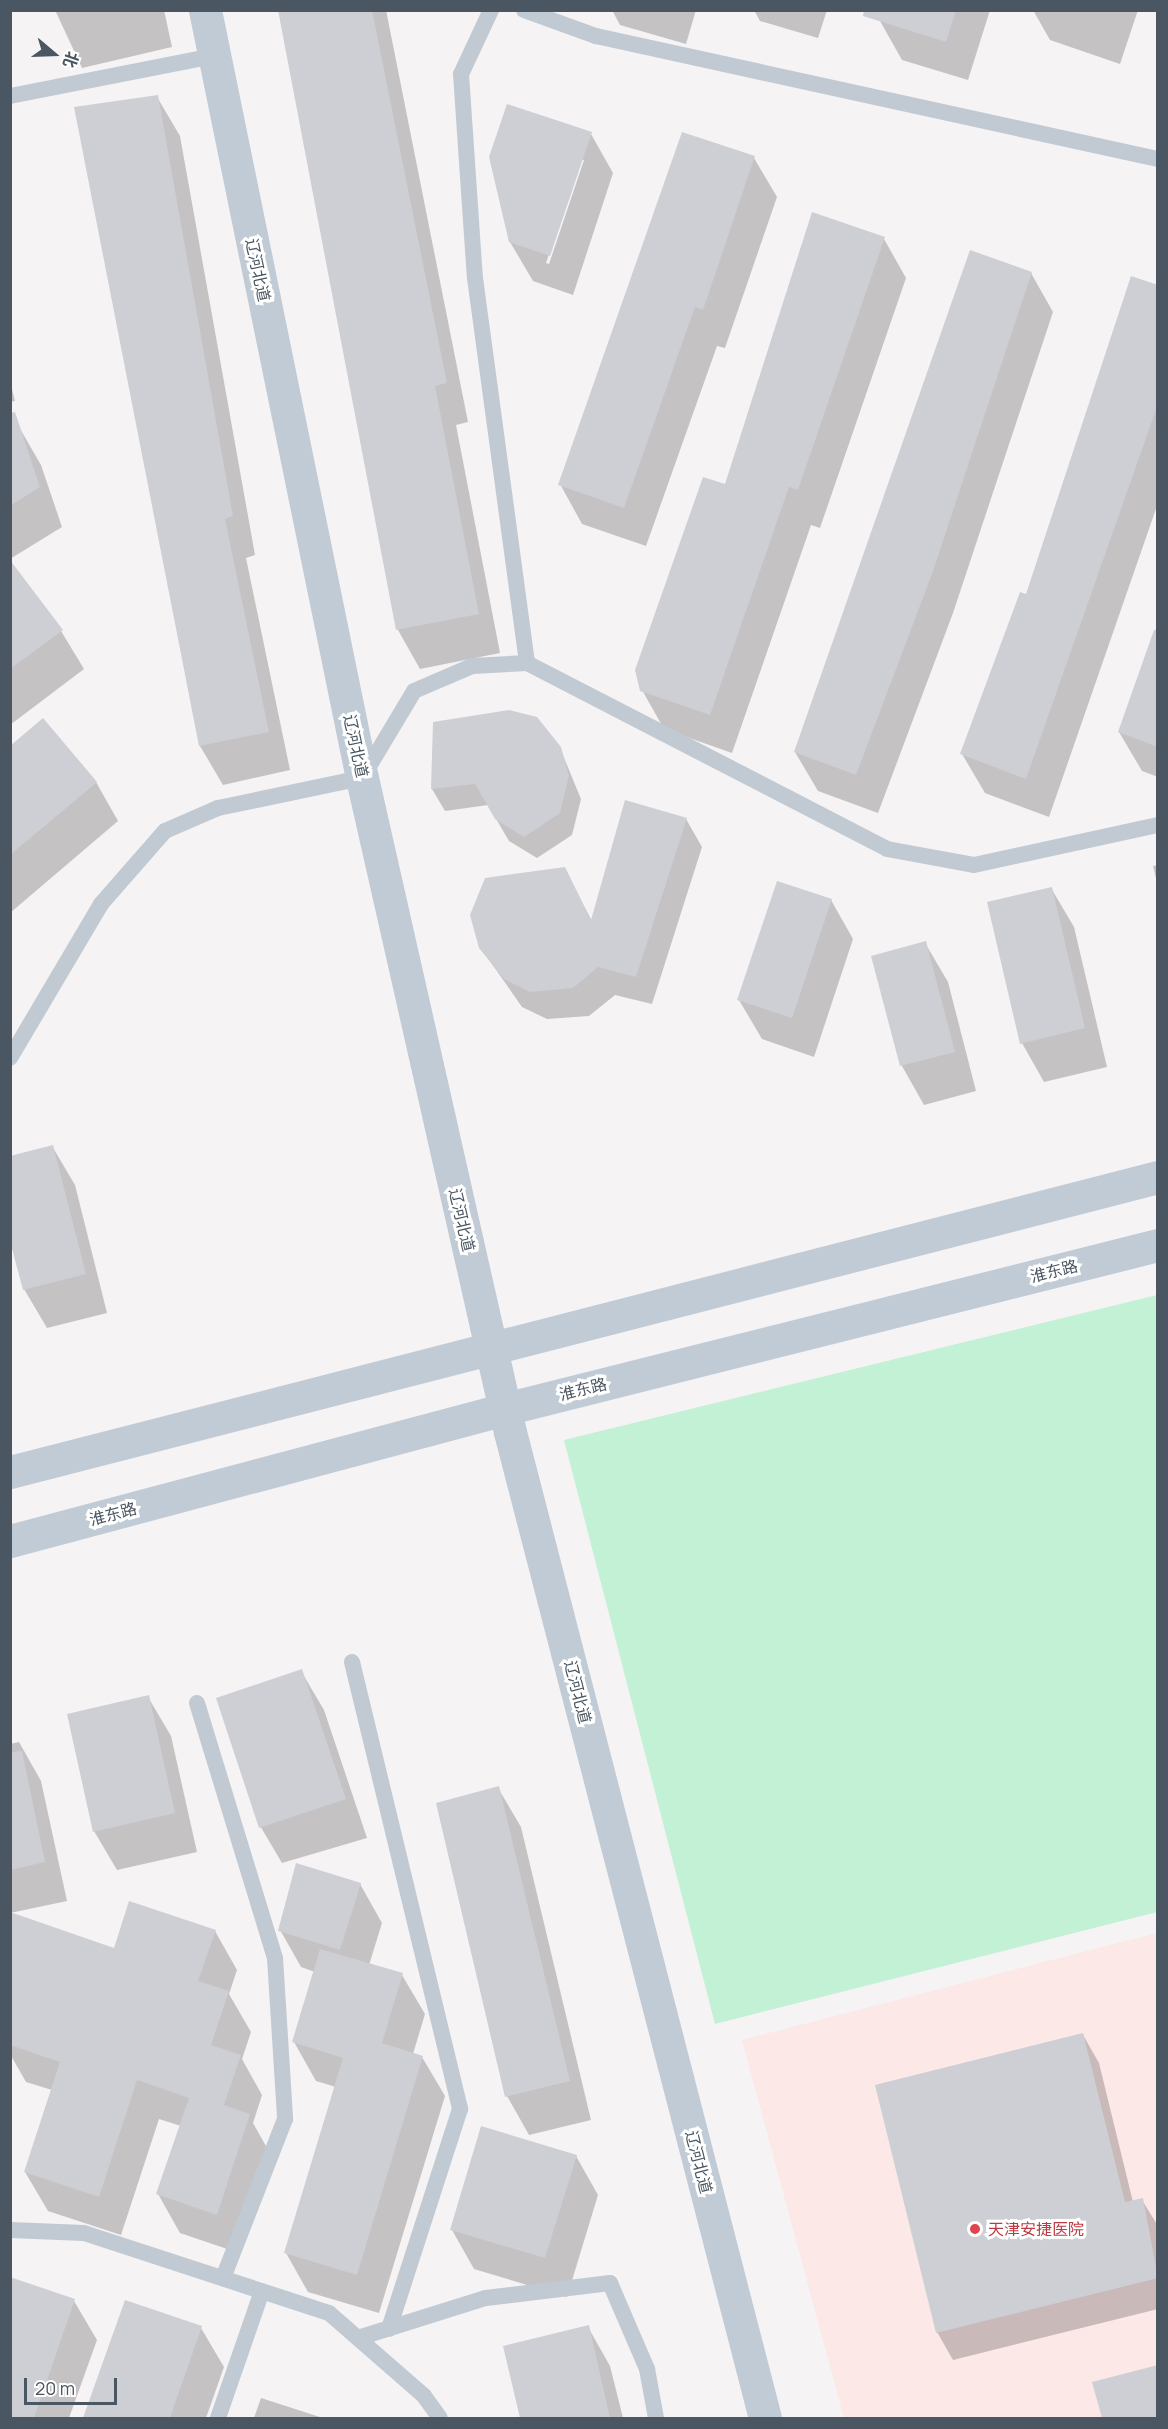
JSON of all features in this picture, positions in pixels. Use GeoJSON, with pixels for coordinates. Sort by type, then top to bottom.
{"type":"FeatureCollection","features":[{"type":"Feature","properties":{"kind":"street","name":"辽河北道"},"geometry":{"type":"LineString","coordinates":[[205,10],[362,778],[490,1346],[765,2418]]}},
{"type":"Feature","properties":{"kind":"street"},"geometry":{"type":"LineString","coordinates":[[10,1472],[490,1346],[1158,1177]]}},
{"type":"Feature","properties":{"kind":"street","name":"淮东路"},"geometry":{"type":"LineString","coordinates":[[10,1541],[505,1409],[1158,1245]]}},
{"type":"Feature","properties":{"kind":"lane"},"geometry":{"type":"LineString","coordinates":[[491,10],[461,74],[475,278],[526,663]]}},
{"type":"Feature","properties":{"kind":"lane"},"geometry":{"type":"LineString","coordinates":[[524,10],[596,36],[1158,159]]}},
{"type":"Feature","properties":{"kind":"lane"},"geometry":{"type":"LineString","coordinates":[[10,96],[214,56]]}},
{"type":"Feature","properties":{"kind":"lane"},"geometry":{"type":"LineString","coordinates":[[10,1058],[101,904],[165,831],[218,808],[362,778],[414,691],[472,666],[526,663],[886,849],[974,865],[1158,825]]}},
{"type":"Feature","properties":{"kind":"lane"},"geometry":{"type":"LineString","coordinates":[[352,1662],[460,2109],[389,2329]]}},
{"type":"Feature","properties":{"kind":"lane"},"geometry":{"type":"LineString","coordinates":[[197,1703],[275,1958],[285,2119],[223,2278]]}},
{"type":"Feature","properties":{"kind":"lane"},"geometry":{"type":"LineString","coordinates":[[12,2227],[84,2233],[329,2313],[424,2396],[440,2418]]}},
{"type":"Feature","properties":{"kind":"lane"},"geometry":{"type":"LineString","coordinates":[[358,2338],[486,2298],[610,2283],[646,2369],[656,2418]]}},
{"type":"Feature","properties":{"kind":"lane"},"geometry":{"type":"LineString","coordinates":[[218,2418],[262,2291]]}},
{"type":"Feature","properties":{"kind":"shaded area","name":"天津安捷医院"},"geometry":{"type":"Polygon","coordinates":[[[1157,1933],[1157,2418],[844,2418],[742,2040],[1157,1933]]]}},
{"type":"Feature","properties":{"kind":"green space"},"geometry":{"type":"Polygon","coordinates":[[[1157,1295],[1157,1912],[715,2024],[564,1440],[1157,1295]]]}},
{"type":"Feature","properties":{"kind":"building"},"geometry":{"type":"Polygon","coordinates":[[[278,10],[372,10],[447,383],[435,386],[479,614],[396,630],[278,10]]]}},
{"type":"Feature","properties":{"kind":"building"},"geometry":{"type":"Polygon","coordinates":[[[864,10],[956,10],[946,42],[863,16],[864,10]]]}},
{"type":"Feature","properties":{"kind":"building"},"geometry":{"type":"Polygon","coordinates":[[[158,95],[233,516],[225,519],[269,732],[199,746],[74,107],[158,95]]]}},
{"type":"Feature","properties":{"kind":"building"},"geometry":{"type":"Polygon","coordinates":[[[507,104],[592,132],[550,256],[509,242],[489,157],[507,104]]]}},
{"type":"Feature","properties":{"kind":"building"},"geometry":{"type":"Polygon","coordinates":[[[682,132],[755,156],[703,310],[695,307],[624,508],[558,485],[682,132]]]}},
{"type":"Feature","properties":{"kind":"building"},"geometry":{"type":"Polygon","coordinates":[[[812,212],[885,237],[798,490],[789,487],[710,715],[640,691],[635,670],[703,477],[725,484],[812,212]]]}},
{"type":"Feature","properties":{"kind":"building"},"geometry":{"type":"Polygon","coordinates":[[[970,250],[1032,272],[932,574],[856,775],[794,752],[970,250]]]}},
{"type":"Feature","properties":{"kind":"building"},"geometry":{"type":"Polygon","coordinates":[[[1131,276],[1158,285],[1158,404],[1026,779],[960,754],[1020,592],[1026,594],[1131,276]]]}},
{"type":"Feature","properties":{"kind":"building"},"geometry":{"type":"Polygon","coordinates":[[[15,412],[40,487],[10,506],[10,413],[15,412]]]}},
{"type":"Feature","properties":{"kind":"building"},"geometry":{"type":"Polygon","coordinates":[[[10,560],[63,630],[10,669],[10,560]]]}},
{"type":"Feature","properties":{"kind":"building"},"geometry":{"type":"Polygon","coordinates":[[[1154,630],[1158,631],[1158,747],[1118,732],[1154,630]]]}},
{"type":"Feature","properties":{"kind":"building"},"geometry":{"type":"Polygon","coordinates":[[[509,710],[537,717],[561,747],[569,776],[560,813],[524,837],[495,819],[475,784],[431,789],[433,722],[509,710]]]}},
{"type":"Feature","properties":{"kind":"building"},"geometry":{"type":"Polygon","coordinates":[[[43,718],[97,782],[10,855],[10,746],[43,718]]]}},
{"type":"Feature","properties":{"kind":"building"},"geometry":{"type":"Polygon","coordinates":[[[625,800],[687,818],[636,977],[598,967],[573,988],[530,992],[504,979],[479,948],[470,915],[485,878],[565,867],[591,920],[625,800]]]}},
{"type":"Feature","properties":{"kind":"building"},"geometry":{"type":"Polygon","coordinates":[[[777,881],[832,899],[792,1018],[737,1000],[777,881]]]}},
{"type":"Feature","properties":{"kind":"building"},"geometry":{"type":"Polygon","coordinates":[[[1052,887],[1085,1028],[1020,1044],[987,902],[1052,887]]]}},
{"type":"Feature","properties":{"kind":"building"},"geometry":{"type":"Polygon","coordinates":[[[926,941],[955,1052],[900,1066],[871,956],[926,941]]]}},
{"type":"Feature","properties":{"kind":"building"},"geometry":{"type":"Polygon","coordinates":[[[53,1145],[86,1274],[23,1290],[10,1241],[10,1156],[53,1145]]]}},
{"type":"Feature","properties":{"kind":"building"},"geometry":{"type":"Polygon","coordinates":[[[302,1669],[346,1799],[259,1828],[216,1698],[302,1669]]]}},
{"type":"Feature","properties":{"kind":"building"},"geometry":{"type":"Polygon","coordinates":[[[149,1695],[175,1813],[93,1832],[67,1714],[149,1695]]]}},
{"type":"Feature","properties":{"kind":"building"},"geometry":{"type":"Polygon","coordinates":[[[22,1751],[45,1862],[10,1870],[10,1752],[22,1751]]]}},
{"type":"Feature","properties":{"kind":"building"},"geometry":{"type":"Polygon","coordinates":[[[499,1786],[570,2081],[505,2097],[436,1803],[499,1786]]]}},
{"type":"Feature","properties":{"kind":"building"},"geometry":{"type":"Polygon","coordinates":[[[296,1863],[361,1883],[340,1950],[278,1931],[296,1863]]]}},
{"type":"Feature","properties":{"kind":"building"},"geometry":{"type":"Polygon","coordinates":[[[129,1901],[216,1930],[198,1981],[229,1991],[211,2045],[241,2055],[224,2105],[250,2114],[217,2215],[156,2194],[189,2098],[137,2080],[99,2197],[24,2172],[60,2062],[10,2045],[10,1912],[114,1948],[129,1901]]]}},
{"type":"Feature","properties":{"kind":"building"},"geometry":{"type":"Polygon","coordinates":[[[320,1949],[403,1973],[382,2043],[423,2056],[357,2275],[284,2253],[343,2058],[292,2042],[320,1949]]]}},
{"type":"Feature","properties":{"kind":"building"},"geometry":{"type":"Polygon","coordinates":[[[1083,2033],[1125,2202],[1143,2198],[1158,2278],[936,2333],[875,2085],[1083,2033]]]}},
{"type":"Feature","properties":{"kind":"building"},"geometry":{"type":"Polygon","coordinates":[[[481,2126],[577,2155],[545,2258],[450,2230],[481,2126]]]}},
{"type":"Feature","properties":{"kind":"building"},"geometry":{"type":"Polygon","coordinates":[[[10,2277],[75,2299],[34,2418],[10,2418],[10,2277]]]}},
{"type":"Feature","properties":{"kind":"building"},"geometry":{"type":"Polygon","coordinates":[[[125,2300],[202,2326],[170,2418],[83,2418],[125,2300]]]}},
{"type":"Feature","properties":{"kind":"building"},"geometry":{"type":"Polygon","coordinates":[[[589,2325],[610,2418],[520,2418],[503,2346],[589,2325]]]}},
{"type":"Feature","properties":{"kind":"building"},"geometry":{"type":"Polygon","coordinates":[[[1158,2365],[1158,2418],[1102,2418],[1092,2382],[1158,2365]]]}},
{"type":"Feature","properties":{"kind":"place","name":"天津安捷医院"},"geometry":{"type":"Point","coordinates":[975,2229]}}]}
